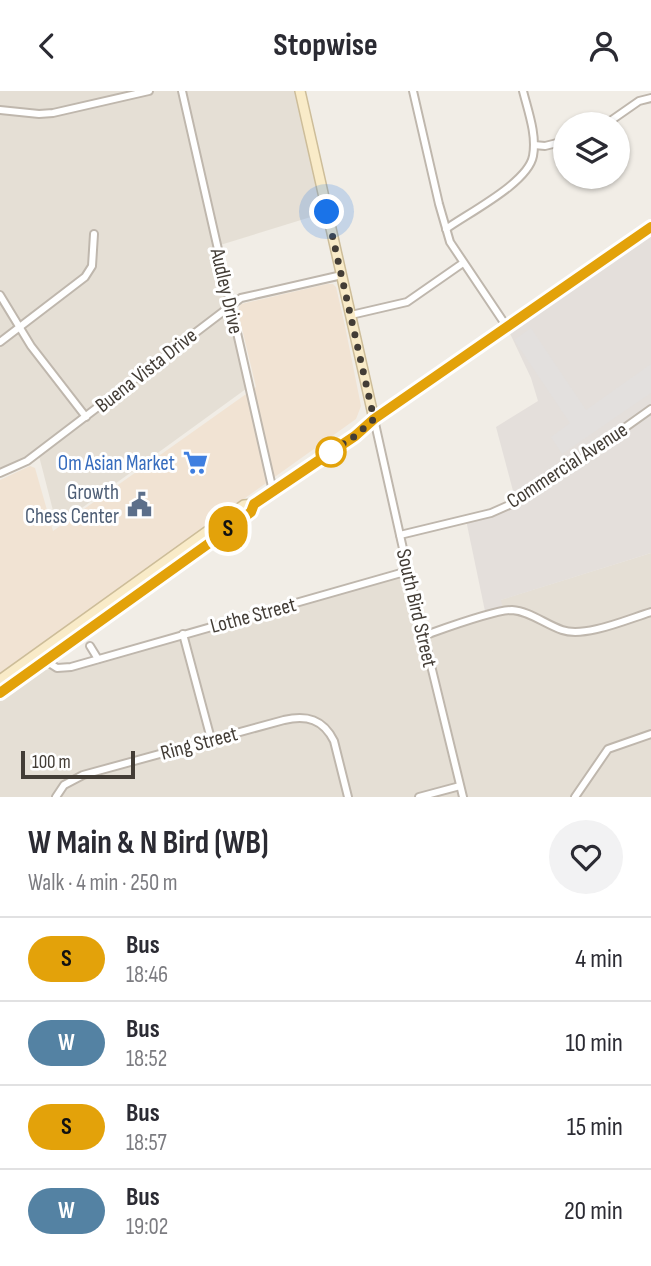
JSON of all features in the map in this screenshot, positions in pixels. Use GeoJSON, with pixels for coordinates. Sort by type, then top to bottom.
{"type":"FeatureCollection","features":[{"type":"Feature","properties":{"kind":"main road"},"geometry":{"type":"LineString","coordinates":[[300,91],[374,419]]}},
{"type":"Feature","properties":{"kind":"main road"},"geometry":{"type":"LineString","coordinates":[[0,680],[244,505],[254,504],[355,436],[374,419],[651,227]]}},
{"type":"Feature","properties":{"kind":"main road"},"geometry":{"type":"LineString","coordinates":[[0,693],[222,534],[251,512],[254,504]]}},
{"type":"Feature","properties":{"kind":"street"},"geometry":{"type":"LineString","coordinates":[[0,110],[53,113],[149,91]]}},
{"type":"Feature","properties":{"kind":"street","name":"Audley Drive"},"geometry":{"type":"LineString","coordinates":[[182,91],[273,491]]}},
{"type":"Feature","properties":{"kind":"street"},"geometry":{"type":"LineString","coordinates":[[413,91],[450,242],[507,327]]}},
{"type":"Feature","properties":{"kind":"street"},"geometry":{"type":"LineString","coordinates":[[446,229],[519,178],[529,166],[534,145],[523,91]]}},
{"type":"Feature","properties":{"kind":"street"},"geometry":{"type":"LineString","coordinates":[[642,91],[651,98]]}},
{"type":"Feature","properties":{"kind":"street"},"geometry":{"type":"LineString","coordinates":[[623,112],[639,101],[651,98]]}},
{"type":"Feature","properties":{"kind":"street"},"geometry":{"type":"LineString","coordinates":[[534,145],[553,144]]}},
{"type":"Feature","properties":{"kind":"street"},"geometry":{"type":"LineString","coordinates":[[0,342],[85,277],[92,266],[94,234]]}},
{"type":"Feature","properties":{"kind":"street"},"geometry":{"type":"LineString","coordinates":[[351,315],[407,302],[463,263]]}},
{"type":"Feature","properties":{"kind":"street","name":"Buena Vista Drive"},"geometry":{"type":"LineString","coordinates":[[0,473],[27,460],[230,306],[252,295],[342,275]]}},
{"type":"Feature","properties":{"kind":"street"},"geometry":{"type":"LineString","coordinates":[[0,295],[19,328],[86,417]]}},
{"type":"Feature","properties":{"kind":"street","name":"Commercial Avenue"},"geometry":{"type":"LineString","coordinates":[[400,535],[491,513],[516,502],[651,409]]}},
{"type":"Feature","properties":{"kind":"street","name":"South Bird Street"},"geometry":{"type":"LineString","coordinates":[[374,419],[463,797]]}},
{"type":"Feature","properties":{"kind":"street","name":"Lothe Street"},"geometry":{"type":"LineString","coordinates":[[46,661],[61,669],[408,571]]}},
{"type":"Feature","properties":{"kind":"street"},"geometry":{"type":"LineString","coordinates":[[423,635],[503,611],[525,613],[564,631],[573,632],[603,627],[651,612]]}},
{"type":"Feature","properties":{"kind":"street"},"geometry":{"type":"LineString","coordinates":[[183,634],[211,739]]}},
{"type":"Feature","properties":{"kind":"street"},"geometry":{"type":"LineString","coordinates":[[90,646],[98,659]]}},
{"type":"Feature","properties":{"kind":"street","name":"Ring Street"},"geometry":{"type":"LineString","coordinates":[[56,797],[64,785],[83,775],[295,717],[310,718],[325,726],[334,741],[348,797]]}},
{"type":"Feature","properties":{"kind":"street"},"geometry":{"type":"LineString","coordinates":[[575,797],[608,750],[651,734]]}},
{"type":"Feature","properties":{"kind":"street"},"geometry":{"type":"LineString","coordinates":[[419,797],[460,786]]}},
{"type":"Feature","properties":{"kind":"shaded area"},"geometry":{"type":"Polygon","coordinates":[[[0,91],[300,91],[327,212],[217,246],[250,386],[57,526],[38,452],[0,473],[0,91]]]}},
{"type":"Feature","properties":{"kind":"shaded area"},"geometry":{"type":"Polygon","coordinates":[[[651,227],[651,553],[501,600],[503,611],[486,616],[466,520],[516,502],[496,427],[538,401],[531,378],[507,327],[651,227]]]}},
{"type":"Feature","properties":{"kind":"shaded area"},"geometry":{"type":"Polygon","coordinates":[[[327,284],[336,287],[345,326],[361,406],[356,419],[0,673],[0,480],[30,466],[35,468],[53,531],[256,387],[239,316],[241,304],[327,284]]]}},
{"type":"Feature","properties":{"kind":"shaded area"},"geometry":{"type":"Polygon","coordinates":[[[531,328],[586,410],[651,364],[651,393],[562,454],[551,437],[570,423],[514,340],[531,328]]]}},
{"type":"Feature","properties":{"kind":"shaded area"},"geometry":{"type":"Polygon","coordinates":[[[651,553],[651,797],[0,797],[0,688],[29,666],[45,670],[71,665],[408,571],[423,635],[503,610],[500,600],[651,553]]]}},
{"type":"Feature","properties":{"kind":"bus line","name":"S"},"geometry":{"type":"LineString","coordinates":[[0,693],[222,534],[251,512],[254,504],[651,227]]}},
{"type":"Feature","properties":{"kind":"place","name":"Om Asian Market"},"geometry":{"type":"Point","coordinates":[195,463]}},
{"type":"Feature","properties":{"kind":"place","name":"Growth Chess Center"},"geometry":{"type":"Point","coordinates":[139,504]}},
{"type":"Feature","properties":{"kind":"route"},"geometry":{"type":"LineString","coordinates":[[327,212],[374,419],[355,436],[323,457],[331,452]]}}]}
